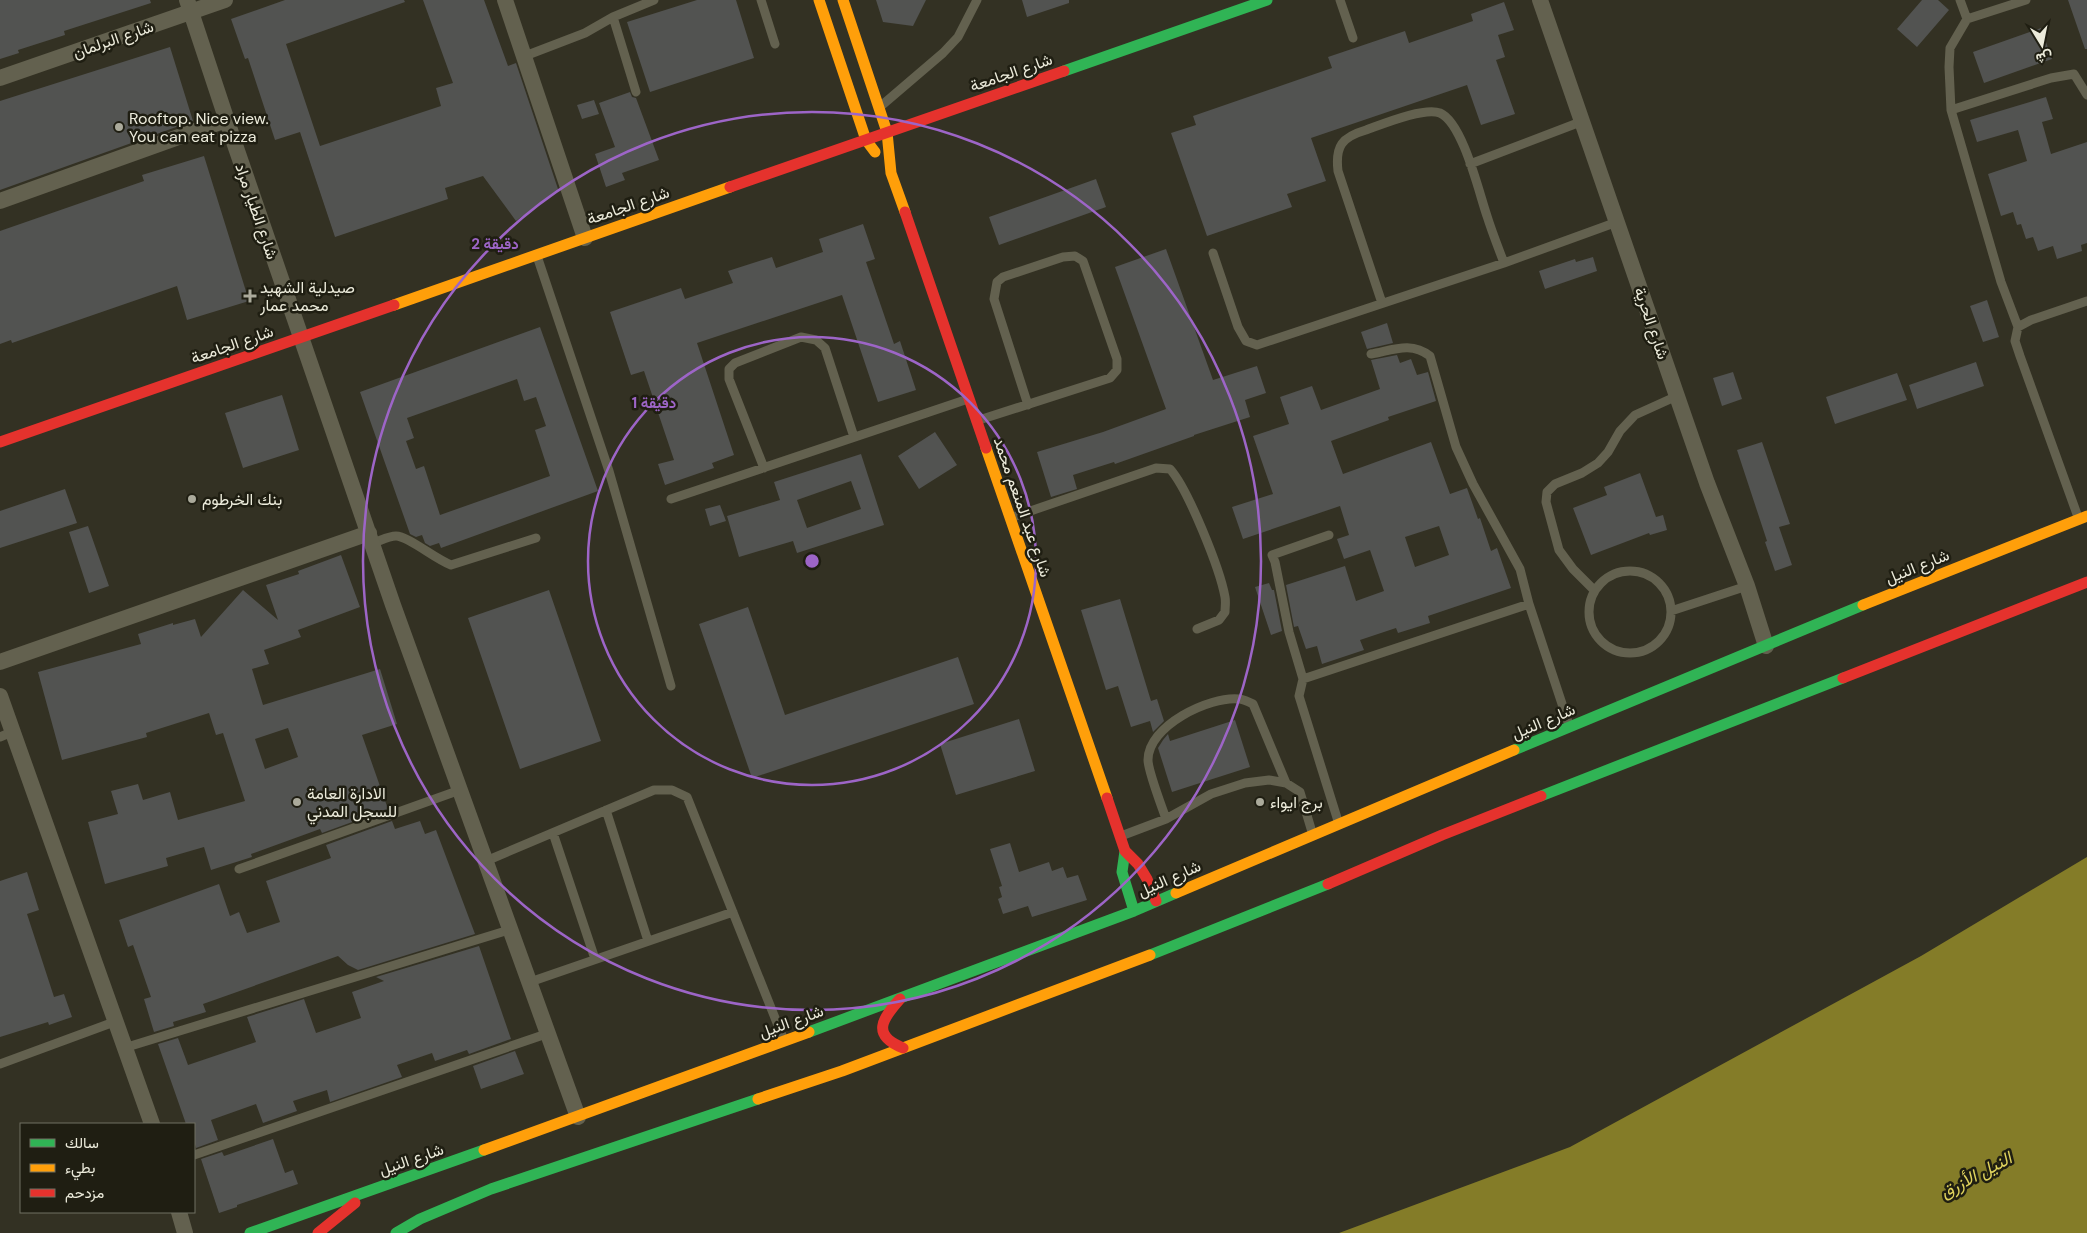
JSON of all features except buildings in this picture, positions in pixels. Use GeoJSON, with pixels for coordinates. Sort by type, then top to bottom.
{"type":"FeatureCollection","features":[{"type":"Feature","properties":{"kind":"main road","name":"شارع عبد المنعم محمد"},"geometry":{"type":"LineString","coordinates":[[818,0],[866,140],[891,173]]}},
{"type":"Feature","properties":{"kind":"main road","name":"شارع عبد المنعم محمد"},"geometry":{"type":"LineString","coordinates":[[842,0],[887,132],[891,173],[1125,851],[1122,872],[1134,911]]}},
{"type":"Feature","properties":{"kind":"main road","name":"شارع الجامعة"},"geometry":{"type":"LineString","coordinates":[[0,442],[866,140],[1224,7],[1267,0]]}},
{"type":"Feature","properties":{"kind":"main road","name":"شارع النيل"},"geometry":{"type":"LineString","coordinates":[[250,1233],[578,1117],[1134,911],[1812,625],[2083,518]]}},
{"type":"Feature","properties":{"kind":"main road"},"geometry":{"type":"LineString","coordinates":[[396,1233],[420,1219],[491,1189],[903,1048],[1269,908],[1442,835],[2087,582]]}},
{"type":"Feature","properties":{"kind":"main road","name":"شارع عبد المنعم محمد"},"geometry":{"type":"LineString","coordinates":[[1125,851],[1138,864],[1147,879],[1156,902]]}},
{"type":"Feature","properties":{"kind":"main road"},"geometry":{"type":"LineString","coordinates":[[900,999],[886,1015],[883,1036],[889,1044],[903,1048]]}},
{"type":"Feature","properties":{"kind":"main road"},"geometry":{"type":"LineString","coordinates":[[318,1233],[372,1190]]}},
{"type":"Feature","properties":{"kind":"street","name":"شارع البرلمان"},"geometry":{"type":"LineString","coordinates":[[0,78],[189,6],[225,0]]}},
{"type":"Feature","properties":{"kind":"street"},"geometry":{"type":"LineString","coordinates":[[506,0],[584,238]]}},
{"type":"Feature","properties":{"kind":"street","name":"شارع الحرية"},"geometry":{"type":"LineString","coordinates":[[1540,0],[1707,483],[1747,586],[1766,646]]}},
{"type":"Feature","properties":{"kind":"street","name":"شارع الطيار مراد"},"geometry":{"type":"LineString","coordinates":[[189,6],[300,337],[578,1117]]}},
{"type":"Feature","properties":{"kind":"street"},"geometry":{"type":"LineString","coordinates":[[0,201],[226,120]]}},
{"type":"Feature","properties":{"kind":"street"},"geometry":{"type":"LineString","coordinates":[[0,662],[371,538]]}},
{"type":"Feature","properties":{"kind":"street"},"geometry":{"type":"LineString","coordinates":[[0,696],[6,734],[152,1123]]}},
{"type":"Feature","properties":{"kind":"street"},"geometry":{"type":"LineString","coordinates":[[180,1213],[185,1233]]}},
{"type":"Feature","properties":{"kind":"lane"},"geometry":{"type":"LineString","coordinates":[[525,56],[586,33],[613,17],[654,0]]}},
{"type":"Feature","properties":{"kind":"lane"},"geometry":{"type":"LineString","coordinates":[[761,0],[775,44]]}},
{"type":"Feature","properties":{"kind":"lane"},"geometry":{"type":"LineString","coordinates":[[880,108],[943,53],[958,36],[977,0]]}},
{"type":"Feature","properties":{"kind":"lane"},"geometry":{"type":"LineString","coordinates":[[1340,0],[1353,38]]}},
{"type":"Feature","properties":{"kind":"lane"},"geometry":{"type":"LineString","coordinates":[[1960,0],[1966,19]]}},
{"type":"Feature","properties":{"kind":"lane"},"geometry":{"type":"LineString","coordinates":[[2026,0],[1966,19],[1950,48],[1949,67],[1952,110],[2001,282],[2018,327],[2015,341],[2083,518]]}},
{"type":"Feature","properties":{"kind":"lane"},"geometry":{"type":"LineString","coordinates":[[613,17],[636,92]]}},
{"type":"Feature","properties":{"kind":"lane"},"geometry":{"type":"LineString","coordinates":[[1952,110],[2051,78],[2074,74],[2087,95]]}},
{"type":"Feature","properties":{"kind":"lane"},"geometry":{"type":"LineString","coordinates":[[1382,303],[1338,171],[1336,154],[1342,142],[1354,133],[1422,112],[1440,113],[1450,121],[1459,134],[1504,263]]}},
{"type":"Feature","properties":{"kind":"lane"},"geometry":{"type":"LineString","coordinates":[[1470,164],[1583,121]]}},
{"type":"Feature","properties":{"kind":"lane"},"geometry":{"type":"LineString","coordinates":[[1213,253],[1238,327],[1246,341],[1257,345],[1504,263],[1617,222]]}},
{"type":"Feature","properties":{"kind":"lane"},"geometry":{"type":"LineString","coordinates":[[536,255],[609,471],[671,686]]}},
{"type":"Feature","properties":{"kind":"lane"},"geometry":{"type":"LineString","coordinates":[[976,421],[1028,405],[1110,378],[1117,370],[1117,359],[1083,261],[1075,256],[1063,257],[1003,277],[997,282],[994,300],[1028,405]]}},
{"type":"Feature","properties":{"kind":"lane"},"geometry":{"type":"LineString","coordinates":[[2018,327],[2032,320],[2087,301]]}},
{"type":"Feature","properties":{"kind":"lane"},"geometry":{"type":"LineString","coordinates":[[764,468],[729,379],[729,369],[735,363],[801,337],[816,340],[825,348],[854,437]]}},
{"type":"Feature","properties":{"kind":"lane"},"geometry":{"type":"LineString","coordinates":[[1371,354],[1408,347],[1421,349],[1430,356],[1456,447],[1473,484],[1520,569],[1529,604],[1570,728]]}},
{"type":"Feature","properties":{"kind":"lane"},"geometry":{"type":"LineString","coordinates":[[1594,590],[1559,550],[1546,502],[1548,492],[1554,484],[1582,473],[1598,463],[1608,452],[1620,431],[1636,415],[1677,396]]}},
{"type":"Feature","properties":{"kind":"lane"},"geometry":{"type":"LineString","coordinates":[[670,498],[968,399]]}},
{"type":"Feature","properties":{"kind":"lane"},"geometry":{"type":"LineString","coordinates":[[1010,519],[1156,468],[1170,469],[1178,478],[1199,526],[1218,573],[1225,598],[1225,612],[1219,620],[1197,629]]}},
{"type":"Feature","properties":{"kind":"lane"},"geometry":{"type":"LineString","coordinates":[[1329,535],[1272,555],[1289,632],[1303,679],[1299,696],[1339,824]]}},
{"type":"Feature","properties":{"kind":"lane"},"geometry":{"type":"LineString","coordinates":[[371,538],[395,536],[404,538],[438,560],[450,565],[536,538]]}},
{"type":"Feature","properties":{"kind":"lane"},"geometry":{"type":"LineString","coordinates":[[1623,572],[1640,572],[1656,580],[1667,594],[1671,611],[1668,628],[1658,642],[1644,651],[1627,653],[1611,649],[1598,638],[1590,623],[1589,606],[1594,590],[1606,578],[1623,572]]}},
{"type":"Feature","properties":{"kind":"lane"},"geometry":{"type":"LineString","coordinates":[[1671,611],[1747,586]]}},
{"type":"Feature","properties":{"kind":"lane"},"geometry":{"type":"LineString","coordinates":[[1303,679],[1529,604]]}},
{"type":"Feature","properties":{"kind":"lane"},"geometry":{"type":"LineString","coordinates":[[1166,819],[1148,760],[1153,742],[1163,728],[1181,716],[1214,702],[1241,699],[1253,704],[1286,783]]}},
{"type":"Feature","properties":{"kind":"lane"},"geometry":{"type":"LineString","coordinates":[[1120,836],[1166,819],[1211,794],[1245,783],[1269,780],[1286,783],[1300,792],[1313,834]]}},
{"type":"Feature","properties":{"kind":"lane"},"geometry":{"type":"LineString","coordinates":[[239,868],[460,790]]}},
{"type":"Feature","properties":{"kind":"lane"},"geometry":{"type":"LineString","coordinates":[[486,861],[654,790],[672,790],[687,797],[784,1040]]}},
{"type":"Feature","properties":{"kind":"lane"},"geometry":{"type":"LineString","coordinates":[[606,810],[648,941]]}},
{"type":"Feature","properties":{"kind":"lane"},"geometry":{"type":"LineString","coordinates":[[553,833],[594,959]]}},
{"type":"Feature","properties":{"kind":"lane"},"geometry":{"type":"LineString","coordinates":[[530,982],[733,912]]}},
{"type":"Feature","properties":{"kind":"lane"},"geometry":{"type":"LineString","coordinates":[[124,1048],[512,930]]}},
{"type":"Feature","properties":{"kind":"lane"},"geometry":{"type":"LineString","coordinates":[[0,1064],[114,1022]]}},
{"type":"Feature","properties":{"kind":"lane"},"geometry":{"type":"LineString","coordinates":[[195,1155],[549,1033]]}},
{"type":"Feature","properties":{"kind":"water","name":"النيل الأزرق"},"geometry":{"type":"Polygon","coordinates":[[[2087,857],[2087,1233],[1339,1233],[1570,1147],[1921,956],[2087,857]]]}},
{"type":"Feature","properties":{"kind":"traffic: fast"},"geometry":{"type":"LineString","coordinates":[[1064,71],[1267,0]]}},
{"type":"Feature","properties":{"kind":"traffic: fast"},"geometry":{"type":"LineString","coordinates":[[1514,750],[1863,605]]}},
{"type":"Feature","properties":{"kind":"traffic: fast"},"geometry":{"type":"LineString","coordinates":[[1541,796],[1843,678]]}},
{"type":"Feature","properties":{"kind":"traffic: fast"},"geometry":{"type":"LineString","coordinates":[[1125,851],[1122,872],[1134,911]]}},
{"type":"Feature","properties":{"kind":"traffic: fast"},"geometry":{"type":"LineString","coordinates":[[1150,955],[1328,884]]}},
{"type":"Feature","properties":{"kind":"traffic: fast"},"geometry":{"type":"LineString","coordinates":[[809,1032],[1134,911],[1176,893]]}},
{"type":"Feature","properties":{"kind":"traffic: fast"},"geometry":{"type":"LineString","coordinates":[[396,1233],[420,1219],[491,1189],[758,1099]]}},
{"type":"Feature","properties":{"kind":"traffic: fast"},"geometry":{"type":"LineString","coordinates":[[250,1233],[484,1150]]}},
{"type":"Feature","properties":{"kind":"traffic: slow"},"geometry":{"type":"LineString","coordinates":[[819,0],[866,140],[875,152]]}},
{"type":"Feature","properties":{"kind":"traffic: slow"},"geometry":{"type":"LineString","coordinates":[[843,0],[887,132],[891,173],[905,212]]}},
{"type":"Feature","properties":{"kind":"traffic: slow"},"geometry":{"type":"LineString","coordinates":[[394,305],[730,187]]}},
{"type":"Feature","properties":{"kind":"traffic: slow"},"geometry":{"type":"LineString","coordinates":[[986,448],[1107,798]]}},
{"type":"Feature","properties":{"kind":"traffic: slow"},"geometry":{"type":"LineString","coordinates":[[1863,605],[2087,516]]}},
{"type":"Feature","properties":{"kind":"traffic: slow"},"geometry":{"type":"LineString","coordinates":[[1176,893],[1514,750]]}},
{"type":"Feature","properties":{"kind":"traffic: slow"},"geometry":{"type":"LineString","coordinates":[[758,1099],[842,1071],[1150,955]]}},
{"type":"Feature","properties":{"kind":"traffic: slow"},"geometry":{"type":"LineString","coordinates":[[484,1150],[809,1032]]}},
{"type":"Feature","properties":{"kind":"traffic: jam"},"geometry":{"type":"LineString","coordinates":[[730,187],[1064,71]]}},
{"type":"Feature","properties":{"kind":"traffic: jam"},"geometry":{"type":"LineString","coordinates":[[905,212],[986,448]]}},
{"type":"Feature","properties":{"kind":"traffic: jam"},"geometry":{"type":"LineString","coordinates":[[0,442],[394,305]]}},
{"type":"Feature","properties":{"kind":"traffic: jam"},"geometry":{"type":"LineString","coordinates":[[1843,678],[2087,582]]}},
{"type":"Feature","properties":{"kind":"traffic: jam"},"geometry":{"type":"LineString","coordinates":[[1328,884],[1442,835],[1541,796]]}},
{"type":"Feature","properties":{"kind":"traffic: jam"},"geometry":{"type":"LineString","coordinates":[[1107,798],[1125,851],[1138,864],[1147,879],[1156,901]]}},
{"type":"Feature","properties":{"kind":"traffic: jam"},"geometry":{"type":"LineString","coordinates":[[900,999],[888,1013],[883,1026],[883,1032],[886,1038],[903,1048]]}},
{"type":"Feature","properties":{"kind":"traffic: jam"},"geometry":{"type":"LineString","coordinates":[[318,1233],[355,1203]]}},
{"type":"Feature","properties":{"kind":"place","name":"Rooftop. Nice view. You can eat pizza"},"geometry":{"type":"Point","coordinates":[119,127]}},
{"type":"Feature","properties":{"kind":"place","name":"صيدلية الشهيد محمد عمار"},"geometry":{"type":"Point","coordinates":[250,296]}},
{"type":"Feature","properties":{"kind":"place","name":"بنك الخرطوم"},"geometry":{"type":"Point","coordinates":[192,499]}},
{"type":"Feature","properties":{"kind":"place","name":"الادارة العامة للسجل المدني"},"geometry":{"type":"Point","coordinates":[297,802]}},
{"type":"Feature","properties":{"kind":"place","name":"برج ايواء"},"geometry":{"type":"Point","coordinates":[1260,802]}}]}
